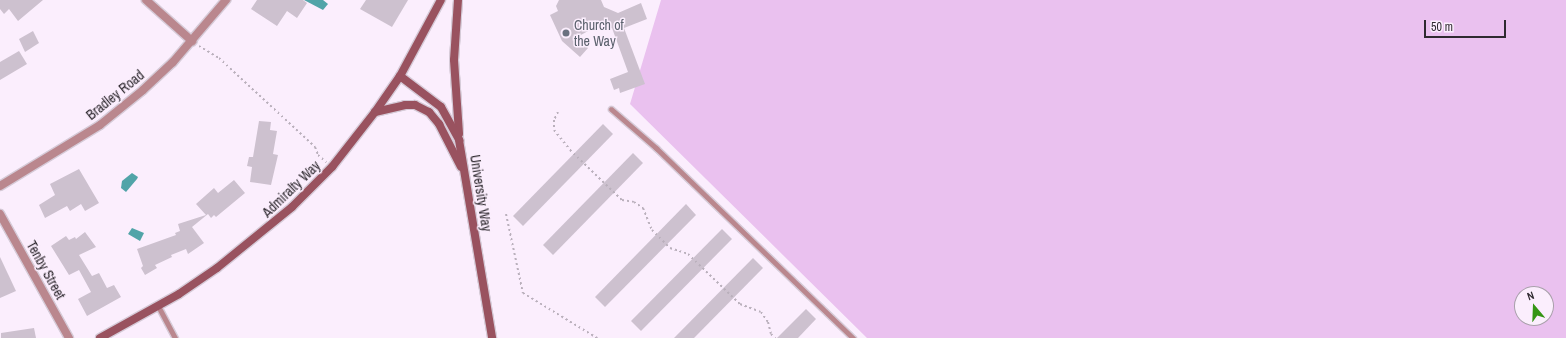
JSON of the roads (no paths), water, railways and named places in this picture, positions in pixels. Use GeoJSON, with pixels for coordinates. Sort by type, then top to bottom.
{"type":"FeatureCollection","features":[{"type":"Feature","properties":{"kind":"main road","name":"Admiralty Way"},"geometry":{"type":"LineString","coordinates":[[100,338],[158,306],[243,250],[292,207],[332,167],[376,112],[400,76],[441,0]]}},
{"type":"Feature","properties":{"kind":"main road"},"geometry":{"type":"LineString","coordinates":[[458,0],[454,60],[459,140]]}},
{"type":"Feature","properties":{"kind":"main road","name":"University Way"},"geometry":{"type":"LineString","coordinates":[[400,76],[441,107],[459,140],[492,338]]}},
{"type":"Feature","properties":{"kind":"main road"},"geometry":{"type":"LineString","coordinates":[[376,112],[405,105],[415,105],[429,112],[439,124],[465,174]]}},
{"type":"Feature","properties":{"kind":"street"},"geometry":{"type":"LineString","coordinates":[[146,0],[192,41]]}},
{"type":"Feature","properties":{"kind":"street","name":"Bradley Road"},"geometry":{"type":"LineString","coordinates":[[0,186],[100,125],[143,90],[192,41],[226,0]]}},
{"type":"Feature","properties":{"kind":"street","name":"Tenby Street"},"geometry":{"type":"LineString","coordinates":[[0,214],[69,338]]}},
{"type":"Feature","properties":{"kind":"lane"},"geometry":{"type":"LineString","coordinates":[[611,109],[656,148],[853,338]]}},
{"type":"Feature","properties":{"kind":"lane"},"geometry":{"type":"LineString","coordinates":[[158,306],[174,338]]}},
{"type":"Feature","properties":{"kind":"water"},"geometry":{"type":"Polygon","coordinates":[[[304,0],[323,0],[328,4],[323,10],[304,0]]]}},
{"type":"Feature","properties":{"kind":"water"},"geometry":{"type":"Polygon","coordinates":[[[132,173],[138,177],[126,192],[121,188],[122,181],[132,173]]]}},
{"type":"Feature","properties":{"kind":"water"},"geometry":{"type":"Polygon","coordinates":[[[132,228],[144,233],[140,241],[128,234],[132,228]]]}},
{"type":"Feature","properties":{"kind":"place","name":"Church of the Way"},"geometry":{"type":"Point","coordinates":[566,33]}}]}
